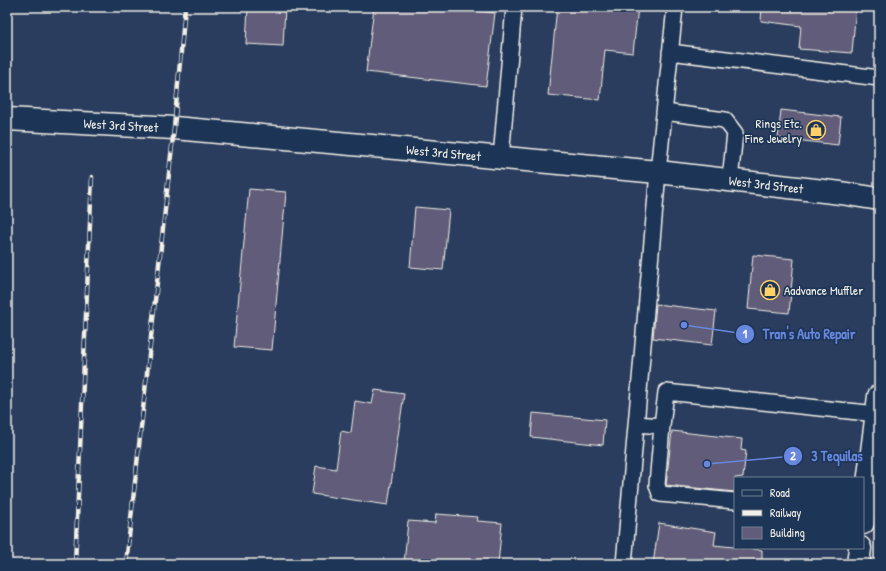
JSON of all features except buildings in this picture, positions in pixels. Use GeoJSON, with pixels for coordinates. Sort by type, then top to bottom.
{"type":"FeatureCollection","features":[{"type":"Feature","properties":{"kind":"street","name":"West 3rd Street"},"geometry":{"type":"LineString","coordinates":[[7,119],[174,128],[658,172],[841,193],[879,200]]}},
{"type":"Feature","properties":{"kind":"street"},"geometry":{"type":"LineString","coordinates":[[867,509],[878,405]]}},
{"type":"Feature","properties":{"kind":"street"},"geometry":{"type":"LineString","coordinates":[[858,564],[860,549]]}},
{"type":"Feature","properties":{"kind":"lane"},"geometry":{"type":"LineString","coordinates":[[501,158],[514,7]]}},
{"type":"Feature","properties":{"kind":"lane"},"geometry":{"type":"LineString","coordinates":[[624,564],[658,172],[675,7]]}},
{"type":"Feature","properties":{"kind":"lane"},"geometry":{"type":"LineString","coordinates":[[670,52],[879,78]]}},
{"type":"Feature","properties":{"kind":"lane"},"geometry":{"type":"LineString","coordinates":[[664,112],[725,120],[735,133],[730,180]]}},
{"type":"Feature","properties":{"kind":"lane"},"geometry":{"type":"LineString","coordinates":[[734,501],[660,494],[657,484],[666,392],[878,405]]}},
{"type":"Feature","properties":{"kind":"lane"},"geometry":{"type":"LineString","coordinates":[[636,424],[662,426]]}},
{"type":"Feature","properties":{"kind":"railway"},"geometry":{"type":"LineString","coordinates":[[126,564],[174,128],[185,7]]}},
{"type":"Feature","properties":{"kind":"railway"},"geometry":{"type":"LineString","coordinates":[[75,564],[92,177]]}},
{"type":"Feature","properties":{"kind":"place","name":"Rings Etc. Fine Jewelry"},"geometry":{"type":"Point","coordinates":[816,130]}},
{"type":"Feature","properties":{"kind":"place","name":"Aadvance Muffler"},"geometry":{"type":"Point","coordinates":[770,290]}},
{"type":"Feature","properties":{"kind":"place","name":"Tran's Auto Repair"},"geometry":{"type":"Point","coordinates":[684,325]}},
{"type":"Feature","properties":{"kind":"place","name":"3 Tequilas"},"geometry":{"type":"Point","coordinates":[707,464]}}]}
